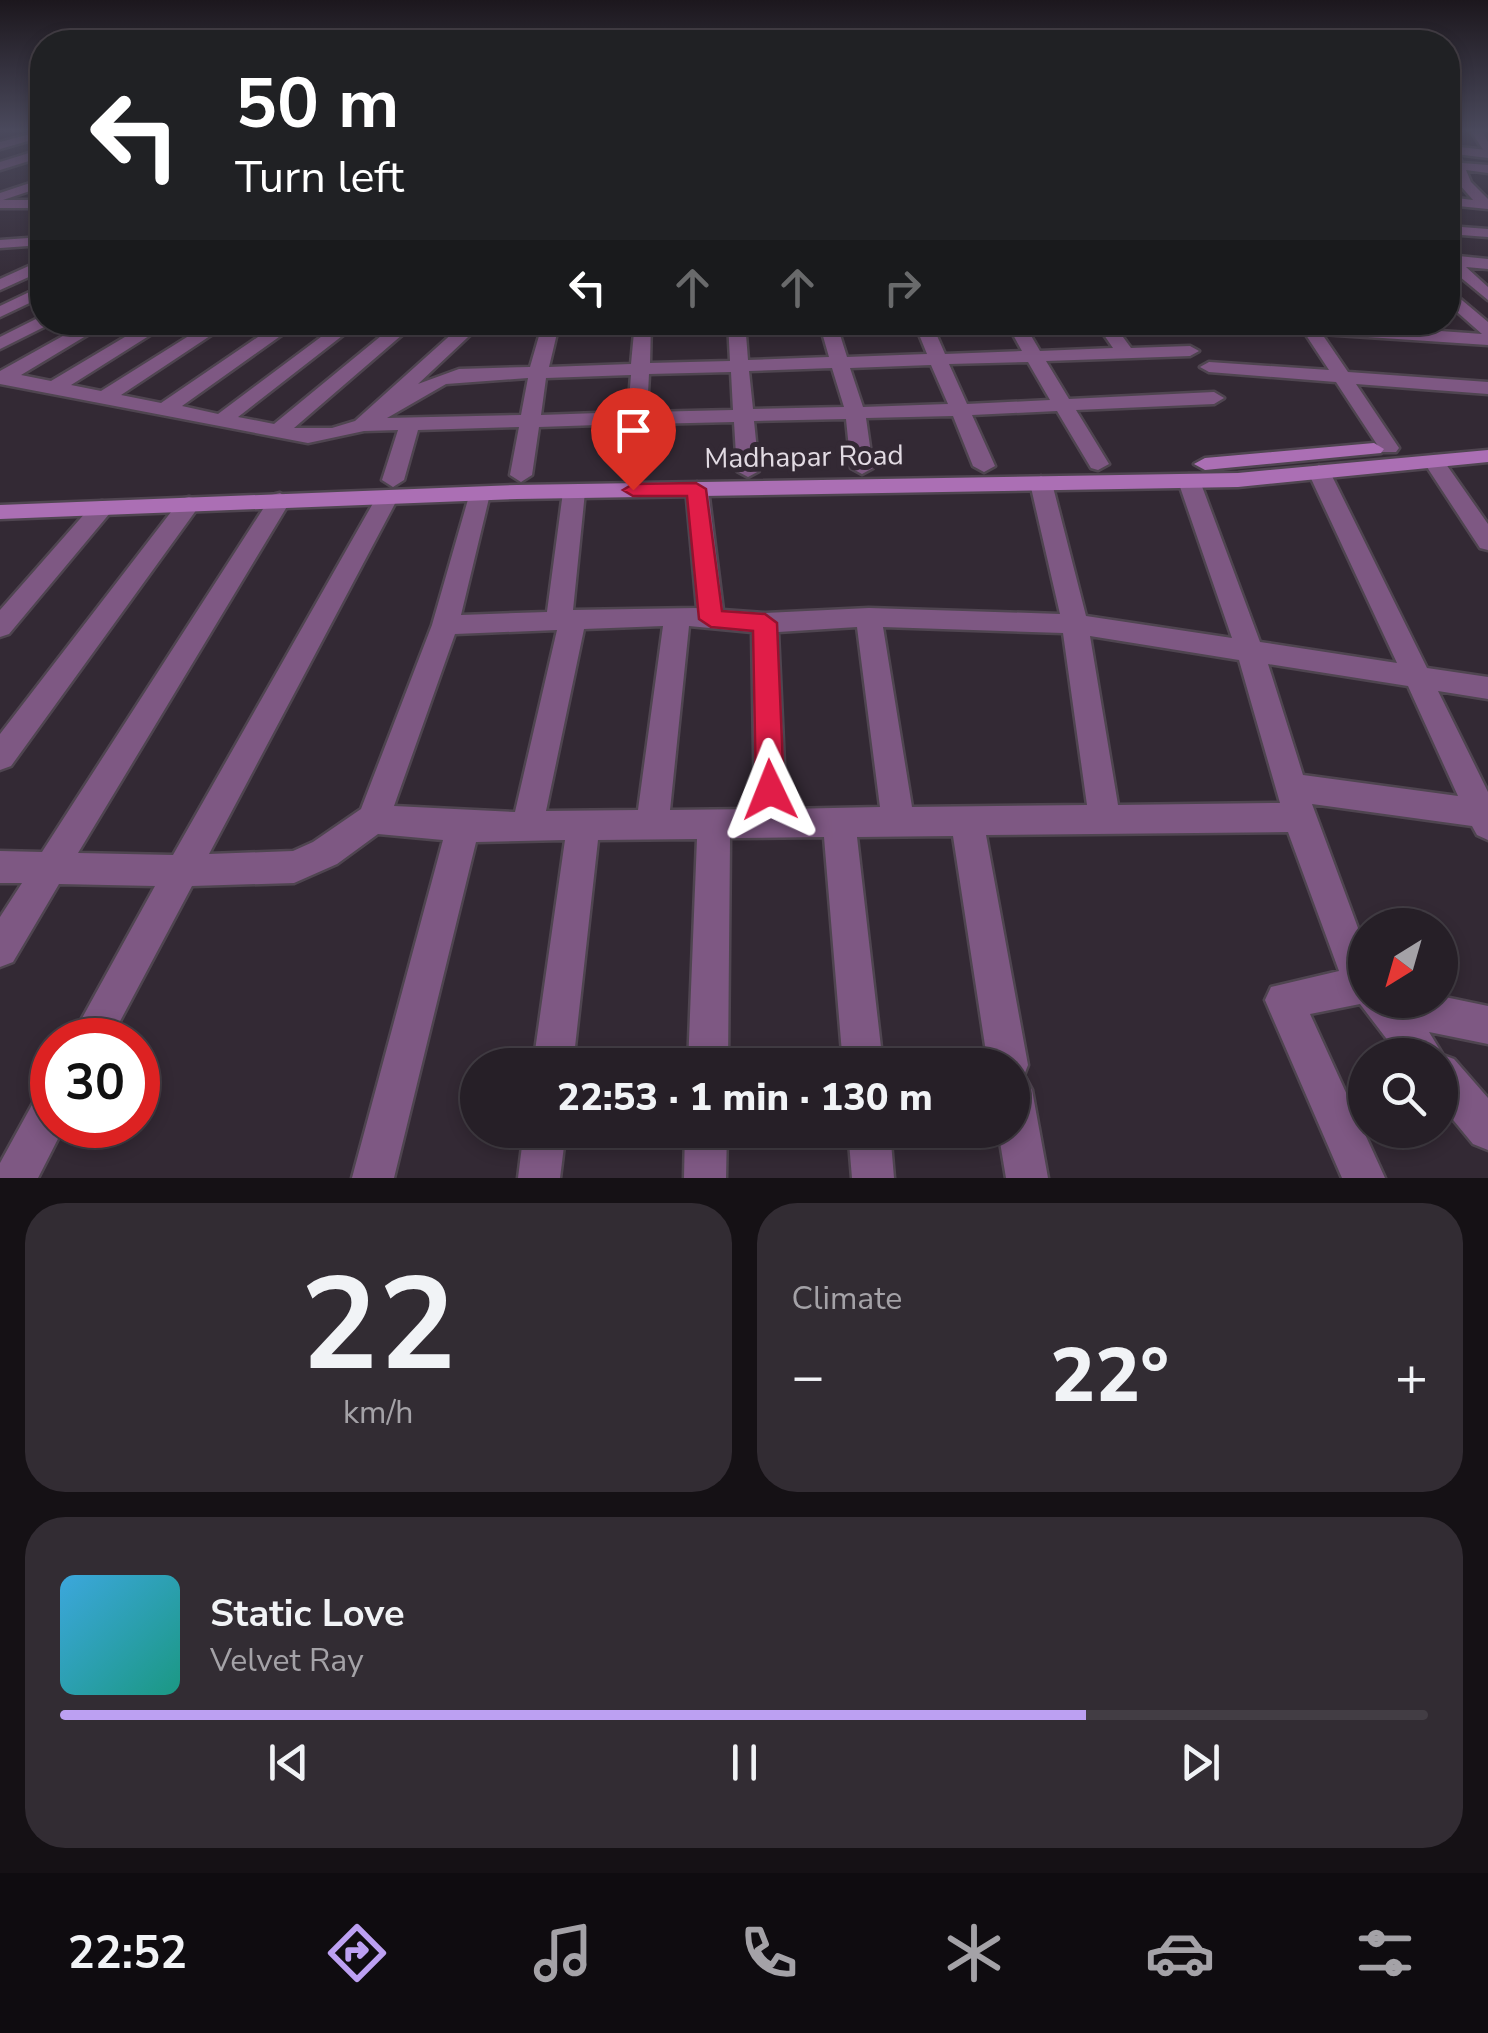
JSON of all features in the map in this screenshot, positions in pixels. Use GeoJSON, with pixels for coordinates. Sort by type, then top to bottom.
{"type":"FeatureCollection","features":[{"type":"Feature","properties":{"kind":"main road","name":"Madhapar Road"},"geometry":{"type":"LineString","coordinates":[[2,509],[280,500],[521,475],[1224,463],[1488,438]]}},
{"type":"Feature","properties":{"kind":"main road","name":"Madhapar Road"},"geometry":{"type":"LineString","coordinates":[[2,509],[390,488],[479,494],[1189,481],[1488,456]]}},
{"type":"Feature","properties":{"kind":"street"},"geometry":{"type":"LineString","coordinates":[[1466,185],[1487,205]]}},
{"type":"Feature","properties":{"kind":"street"},"geometry":{"type":"LineString","coordinates":[[0,200],[30,188]]}},
{"type":"Feature","properties":{"kind":"street"},"geometry":{"type":"LineString","coordinates":[[0,200],[30,203]]}},
{"type":"Feature","properties":{"kind":"street"},"geometry":{"type":"LineString","coordinates":[[1460,202],[1487,205]]}},
{"type":"Feature","properties":{"kind":"street"},"geometry":{"type":"LineString","coordinates":[[0,214],[30,205]]}},
{"type":"Feature","properties":{"kind":"street"},"geometry":{"type":"LineString","coordinates":[[1460,231],[1488,233]]}},
{"type":"Feature","properties":{"kind":"street"},"geometry":{"type":"LineString","coordinates":[[0,244],[30,242]]}},
{"type":"Feature","properties":{"kind":"street"},"geometry":{"type":"LineString","coordinates":[[0,255],[30,244]]}},
{"type":"Feature","properties":{"kind":"street"},"geometry":{"type":"LineString","coordinates":[[1460,262],[1488,264]]}},
{"type":"Feature","properties":{"kind":"street"},"geometry":{"type":"LineString","coordinates":[[0,285],[30,271]]}},
{"type":"Feature","properties":{"kind":"street"},"geometry":{"type":"LineString","coordinates":[[1460,272],[1488,298]]}},
{"type":"Feature","properties":{"kind":"street"},"geometry":{"type":"LineString","coordinates":[[0,312],[30,297]]}},
{"type":"Feature","properties":{"kind":"street"},"geometry":{"type":"LineString","coordinates":[[1460,298],[1488,298]]}},
{"type":"Feature","properties":{"kind":"street"},"geometry":{"type":"LineString","coordinates":[[1460,307],[1488,331]]}},
{"type":"Feature","properties":{"kind":"street"},"geometry":{"type":"LineString","coordinates":[[0,344],[30,328]]}},
{"type":"Feature","properties":{"kind":"street"},"geometry":{"type":"LineString","coordinates":[[1,378],[78,335]]}},
{"type":"Feature","properties":{"kind":"street"},"geometry":{"type":"LineString","coordinates":[[55,387],[142,335]]}},
{"type":"Feature","properties":{"kind":"street"},"geometry":{"type":"LineString","coordinates":[[105,397],[203,335]]}},
{"type":"Feature","properties":{"kind":"street"},"geometry":{"type":"LineString","coordinates":[[166,409],[273,335]]}},
{"type":"Feature","properties":{"kind":"street"},"geometry":{"type":"LineString","coordinates":[[222,420],[335,335]]}},
{"type":"Feature","properties":{"kind":"street"},"geometry":{"type":"LineString","coordinates":[[278,432],[394,335]]}},
{"type":"Feature","properties":{"kind":"street"},"geometry":{"type":"LineString","coordinates":[[362,425],[462,335]]}},
{"type":"Feature","properties":{"kind":"street"},"geometry":{"type":"LineString","coordinates":[[521,475],[543,335]]}},
{"type":"Feature","properties":{"kind":"street"},"geometry":{"type":"LineString","coordinates":[[634,473],[642,335]]}},
{"type":"Feature","properties":{"kind":"street"},"geometry":{"type":"LineString","coordinates":[[737,335],[748,470]]}},
{"type":"Feature","properties":{"kind":"street"},"geometry":{"type":"LineString","coordinates":[[831,335],[855,411],[862,468]]}},
{"type":"Feature","properties":{"kind":"street"},"geometry":{"type":"LineString","coordinates":[[928,335],[984,466]]}},
{"type":"Feature","properties":{"kind":"street"},"geometry":{"type":"LineString","coordinates":[[1022,335],[1098,464]]}},
{"type":"Feature","properties":{"kind":"street"},"geometry":{"type":"LineString","coordinates":[[1113,335],[1126,353]]}},
{"type":"Feature","properties":{"kind":"street"},"geometry":{"type":"LineString","coordinates":[[1315,335],[1388,448]]}},
{"type":"Feature","properties":{"kind":"street"},"geometry":{"type":"LineString","coordinates":[[1428,335],[1488,340]]}},
{"type":"Feature","properties":{"kind":"street"},"geometry":{"type":"LineString","coordinates":[[1,378],[308,437],[362,425],[439,380],[459,375],[1190,351]]}},
{"type":"Feature","properties":{"kind":"street"},"geometry":{"type":"LineString","coordinates":[[1210,367],[1488,388]]}},
{"type":"Feature","properties":{"kind":"street"},"geometry":{"type":"LineString","coordinates":[[362,425],[962,410],[1214,398]]}},
{"type":"Feature","properties":{"kind":"street"},"geometry":{"type":"LineString","coordinates":[[101,1018],[390,488],[410,426]]}},
{"type":"Feature","properties":{"kind":"street"},"geometry":{"type":"LineString","coordinates":[[1434,461],[1488,542]]}},
{"type":"Feature","properties":{"kind":"street"},"geometry":{"type":"LineString","coordinates":[[1319,472],[1486,817]]}},
{"type":"Feature","properties":{"kind":"street"},"geometry":{"type":"LineString","coordinates":[[1189,481],[1250,651],[1293,802],[1335,925],[1348,950]]}},
{"type":"Feature","properties":{"kind":"street"},"geometry":{"type":"LineString","coordinates":[[1041,483],[1075,624],[1105,820]]}},
{"type":"Feature","properties":{"kind":"street"},"geometry":{"type":"LineString","coordinates":[[696,489],[711,619]]}},
{"type":"Feature","properties":{"kind":"street"},"geometry":{"type":"LineString","coordinates":[[526,827],[566,619],[574,492]]}},
{"type":"Feature","properties":{"kind":"street"},"geometry":{"type":"LineString","coordinates":[[0,867],[179,871],[294,867],[325,854],[373,818],[445,625],[479,494]]}},
{"type":"Feature","properties":{"kind":"street"},"geometry":{"type":"LineString","coordinates":[[0,949],[280,500]]}},
{"type":"Feature","properties":{"kind":"street"},"geometry":{"type":"LineString","coordinates":[[0,757],[189,504]]}},
{"type":"Feature","properties":{"kind":"street"},"geometry":{"type":"LineString","coordinates":[[0,627],[102,508]]}},
{"type":"Feature","properties":{"kind":"street"},"geometry":{"type":"LineString","coordinates":[[445,625],[677,616],[765,623],[869,617],[1075,624],[1488,688]]}},
{"type":"Feature","properties":{"kind":"street"},"geometry":{"type":"LineString","coordinates":[[652,825],[677,616]]}},
{"type":"Feature","properties":{"kind":"street"},"geometry":{"type":"LineString","coordinates":[[869,617],[898,822]]}},
{"type":"Feature","properties":{"kind":"street"},"geometry":{"type":"LineString","coordinates":[[765,623],[771,824]]}},
{"type":"Feature","properties":{"kind":"street"},"geometry":{"type":"LineString","coordinates":[[373,818],[463,828],[1105,820],[1293,802],[1486,817]]}},
{"type":"Feature","properties":{"kind":"street"},"geometry":{"type":"LineString","coordinates":[[967,820],[1005,1048]]}},
{"type":"Feature","properties":{"kind":"street"},"geometry":{"type":"LineString","coordinates":[[839,823],[860,1048]]}},
{"type":"Feature","properties":{"kind":"street"},"geometry":{"type":"LineString","coordinates":[[708,1048],[714,824]]}},
{"type":"Feature","properties":{"kind":"street"},"geometry":{"type":"LineString","coordinates":[[555,1048],[583,826]]}},
{"type":"Feature","properties":{"kind":"street"},"geometry":{"type":"LineString","coordinates":[[374,1178],[463,828]]}},
{"type":"Feature","properties":{"kind":"street"},"geometry":{"type":"LineString","coordinates":[[1348,995],[1284,1000],[1364,1178]]}},
{"type":"Feature","properties":{"kind":"street"},"geometry":{"type":"LineString","coordinates":[[1458,1016],[1488,1024]]}},
{"type":"Feature","properties":{"kind":"street"},"geometry":{"type":"LineString","coordinates":[[1392,1018],[1409,1038]]}},
{"type":"Feature","properties":{"kind":"street"},"geometry":{"type":"LineString","coordinates":[[1458,1095],[1488,1130]]}},
{"type":"Feature","properties":{"kind":"street"},"geometry":{"type":"LineString","coordinates":[[15,1178],[31,1148]]}},
{"type":"Feature","properties":{"kind":"street"},"geometry":{"type":"LineString","coordinates":[[538,1178],[542,1148]]}},
{"type":"Feature","properties":{"kind":"street"},"geometry":{"type":"LineString","coordinates":[[705,1178],[706,1148]]}},
{"type":"Feature","properties":{"kind":"street"},"geometry":{"type":"LineString","coordinates":[[871,1148],[874,1178]]}},
{"type":"Feature","properties":{"kind":"street"},"geometry":{"type":"LineString","coordinates":[[1022,1148],[1027,1178]]}},
{"type":"Feature","properties":{"kind":"route"},"geometry":{"type":"LineString","coordinates":[[633,490],[696,489],[711,619],[765,623],[770,790]]}}]}
